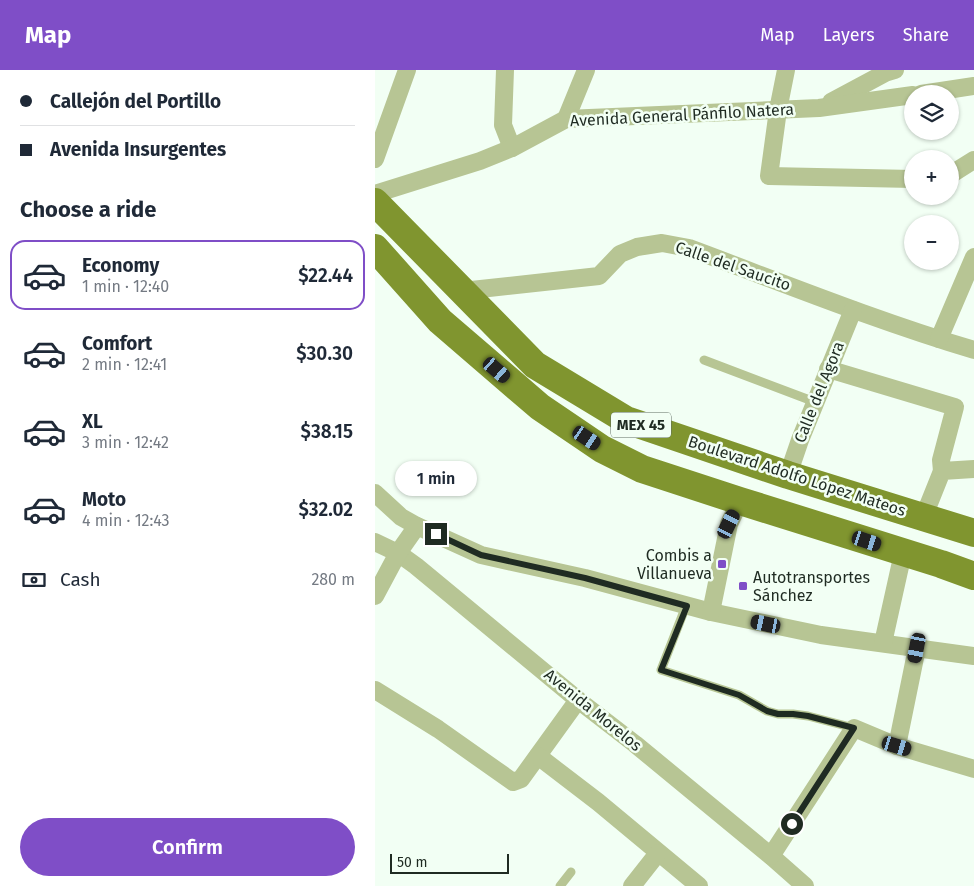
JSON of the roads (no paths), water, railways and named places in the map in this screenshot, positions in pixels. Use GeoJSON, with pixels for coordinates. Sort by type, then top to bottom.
{"type":"FeatureCollection","features":[{"type":"Feature","properties":{"kind":"main road","name":"Boulevard Adolfo López Mateos"},"geometry":{"type":"LineString","coordinates":[[375,202],[535,365],[626,420],[788,475],[974,532]]}},
{"type":"Feature","properties":{"kind":"main road"},"geometry":{"type":"LineString","coordinates":[[375,222],[446,302],[477,329],[503,347],[535,365]]}},
{"type":"Feature","properties":{"kind":"main road","name":"MEX 45"},"geometry":{"type":"LineString","coordinates":[[375,248],[440,321],[540,407],[602,448],[642,469],[974,576]]}},
{"type":"Feature","properties":{"kind":"street"},"geometry":{"type":"LineString","coordinates":[[375,159],[407,70]]}},
{"type":"Feature","properties":{"kind":"street"},"geometry":{"type":"LineString","coordinates":[[505,70],[503,124],[512,148]]}},
{"type":"Feature","properties":{"kind":"street"},"geometry":{"type":"LineString","coordinates":[[566,119],[586,70]]}},
{"type":"Feature","properties":{"kind":"street"},"geometry":{"type":"LineString","coordinates":[[786,70],[778,110],[769,176],[904,179]]}},
{"type":"Feature","properties":{"kind":"street"},"geometry":{"type":"LineString","coordinates":[[819,108],[885,73],[895,70]]}},
{"type":"Feature","properties":{"kind":"street"},"geometry":{"type":"LineString","coordinates":[[959,88],[974,86]]}},
{"type":"Feature","properties":{"kind":"street","name":"Avenida General Pánfilo Natera"},"geometry":{"type":"LineString","coordinates":[[375,194],[479,161],[512,148],[566,119],[819,108],[904,96]]}},
{"type":"Feature","properties":{"kind":"street"},"geometry":{"type":"LineString","coordinates":[[959,169],[974,160]]}},
{"type":"Feature","properties":{"kind":"street","name":"Calle del Saucito"},"geometry":{"type":"LineString","coordinates":[[463,291],[599,276],[620,254],[637,247],[662,243],[689,248],[853,310],[974,350]]}},
{"type":"Feature","properties":{"kind":"street"},"geometry":{"type":"LineString","coordinates":[[939,339],[974,257]]}},
{"type":"Feature","properties":{"kind":"street","name":"Calle del Agora"},"geometry":{"type":"LineString","coordinates":[[788,475],[800,440],[853,310]]}},
{"type":"Feature","properties":{"kind":"street"},"geometry":{"type":"LineString","coordinates":[[828,369],[955,407],[941,460],[942,471],[924,516]]}},
{"type":"Feature","properties":{"kind":"street"},"geometry":{"type":"LineString","coordinates":[[942,471],[974,469]]}},
{"type":"Feature","properties":{"kind":"street"},"geometry":{"type":"LineString","coordinates":[[375,494],[401,517],[481,555],[585,578],[711,612],[821,635],[974,656]]}},
{"type":"Feature","properties":{"kind":"street"},"geometry":{"type":"LineString","coordinates":[[711,612],[729,524],[740,501]]}},
{"type":"Feature","properties":{"kind":"street"},"geometry":{"type":"LineString","coordinates":[[375,596],[398,553],[417,526]]}},
{"type":"Feature","properties":{"kind":"street","name":"Avenida Morelos"},"geometry":{"type":"LineString","coordinates":[[375,542],[398,553],[416,566],[578,700],[635,744],[805,886]]}},
{"type":"Feature","properties":{"kind":"street"},"geometry":{"type":"LineString","coordinates":[[883,643],[903,553]]}},
{"type":"Feature","properties":{"kind":"street"},"geometry":{"type":"LineString","coordinates":[[897,746],[917,648]]}},
{"type":"Feature","properties":{"kind":"street"},"geometry":{"type":"LineString","coordinates":[[375,690],[437,729],[513,782],[521,779],[578,700]]}},
{"type":"Feature","properties":{"kind":"street"},"geometry":{"type":"LineString","coordinates":[[771,856],[854,728],[897,746],[974,769]]}},
{"type":"Feature","properties":{"kind":"street"},"geometry":{"type":"LineString","coordinates":[[538,756],[598,802],[699,886]]}},
{"type":"Feature","properties":{"kind":"street"},"geometry":{"type":"LineString","coordinates":[[632,886],[658,852]]}},
{"type":"Feature","properties":{"kind":"lane"},"geometry":{"type":"LineString","coordinates":[[704,360],[815,402]]}},
{"type":"Feature","properties":{"kind":"lane"},"geometry":{"type":"LineString","coordinates":[[687,606],[661,670],[739,695],[767,711],[778,714],[808,716],[854,728]]}},
{"type":"Feature","properties":{"kind":"lane"},"geometry":{"type":"LineString","coordinates":[[560,886],[571,872]]}},
{"type":"Feature","properties":{"kind":"place","name":"Combis a Villanueva"},"geometry":{"type":"Point","coordinates":[722,564]}},
{"type":"Feature","properties":{"kind":"place","name":"Autotransportes Sánchez"},"geometry":{"type":"Point","coordinates":[743,586]}}]}
